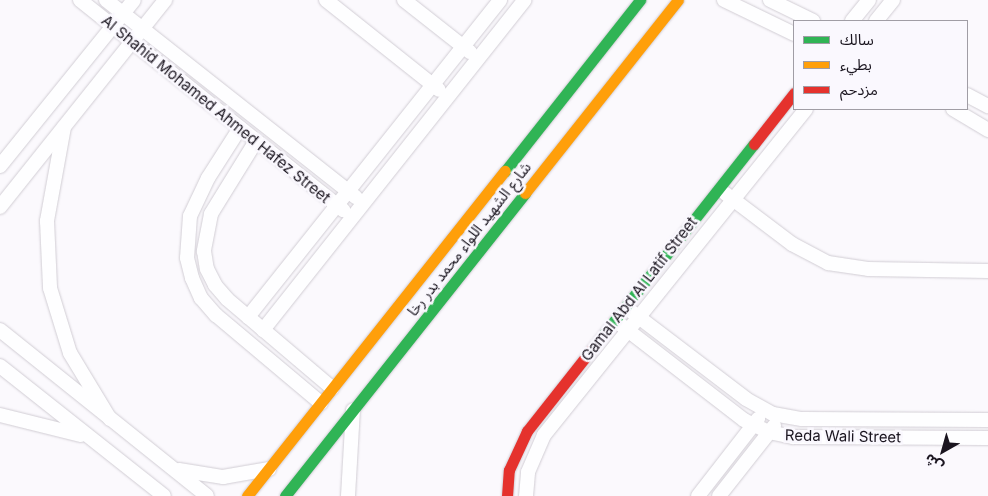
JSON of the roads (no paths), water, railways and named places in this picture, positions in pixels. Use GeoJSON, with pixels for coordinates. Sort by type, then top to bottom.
{"type":"FeatureCollection","features":[{"type":"Feature","properties":{"kind":"street","name":"Al Shahid Mohamed Ahmed Hafez Street"},"geometry":{"type":"LineString","coordinates":[[80,0],[352,217]]}},
{"type":"Feature","properties":{"kind":"street","name":"Al Shahid Mohamed Ahmed Hafez Street"},"geometry":{"type":"LineString","coordinates":[[106,0],[363,204]]}},
{"type":"Feature","properties":{"kind":"street"},"geometry":{"type":"LineString","coordinates":[[0,166],[6,153],[134,0]]}},
{"type":"Feature","properties":{"kind":"street"},"geometry":{"type":"LineString","coordinates":[[0,208],[165,0]]}},
{"type":"Feature","properties":{"kind":"street"},"geometry":{"type":"LineString","coordinates":[[326,0],[448,97]]}},
{"type":"Feature","properties":{"kind":"street"},"geometry":{"type":"LineString","coordinates":[[404,0],[478,59]]}},
{"type":"Feature","properties":{"kind":"street"},"geometry":{"type":"LineString","coordinates":[[248,317],[500,0]]}},
{"type":"Feature","properties":{"kind":"street"},"geometry":{"type":"LineString","coordinates":[[263,330],[525,0]]}},
{"type":"Feature","properties":{"kind":"street","name":"شارع الشهيد اللواء محمد بدر رخا"},"geometry":{"type":"LineString","coordinates":[[247,496],[640,0]]}},
{"type":"Feature","properties":{"kind":"street","name":"شارع الشهيد اللواء محمد بدر رخا"},"geometry":{"type":"LineString","coordinates":[[285,496],[678,0]]}},
{"type":"Feature","properties":{"kind":"street"},"geometry":{"type":"LineString","coordinates":[[724,0],[793,34]]}},
{"type":"Feature","properties":{"kind":"street"},"geometry":{"type":"LineString","coordinates":[[770,0],[810,20]]}},
{"type":"Feature","properties":{"kind":"street"},"geometry":{"type":"LineString","coordinates":[[853,20],[869,0]]}},
{"type":"Feature","properties":{"kind":"street"},"geometry":{"type":"LineString","coordinates":[[877,20],[893,0]]}},
{"type":"Feature","properties":{"kind":"street","name":"Gamal Abd Al Latif Street"},"geometry":{"type":"LineString","coordinates":[[507,496],[509,470],[527,431],[793,94]]}},
{"type":"Feature","properties":{"kind":"street"},"geometry":{"type":"LineString","coordinates":[[968,96],[988,106]]}},
{"type":"Feature","properties":{"kind":"street","name":"Gamal Abd Al Latif Street"},"geometry":{"type":"LineString","coordinates":[[526,496],[528,472],[544,436],[805,110]]}},
{"type":"Feature","properties":{"kind":"street"},"geometry":{"type":"LineString","coordinates":[[955,110],[988,130]]}},
{"type":"Feature","properties":{"kind":"street"},"geometry":{"type":"LineString","coordinates":[[64,127],[47,221],[50,288],[70,353],[110,419]]}},
{"type":"Feature","properties":{"kind":"street"},"geometry":{"type":"LineString","coordinates":[[240,128],[208,178],[190,216],[187,258],[192,278],[201,298],[216,315],[321,403]]}},
{"type":"Feature","properties":{"kind":"street"},"geometry":{"type":"LineString","coordinates":[[256,140],[211,214],[204,251],[214,285],[248,317],[332,388]]}},
{"type":"Feature","properties":{"kind":"street"},"geometry":{"type":"LineString","coordinates":[[719,188],[792,244],[828,263],[868,269],[988,271]]}},
{"type":"Feature","properties":{"kind":"street","name":"Reda Wali Street"},"geometry":{"type":"LineString","coordinates":[[625,307],[764,410],[782,416],[988,420]]}},
{"type":"Feature","properties":{"kind":"street","name":"Reda Wali Street"},"geometry":{"type":"LineString","coordinates":[[614,320],[753,425],[769,432],[793,437],[988,438]]}},
{"type":"Feature","properties":{"kind":"street"},"geometry":{"type":"LineString","coordinates":[[0,330],[207,496]]}},
{"type":"Feature","properties":{"kind":"street"},"geometry":{"type":"LineString","coordinates":[[0,366],[164,496]]}},
{"type":"Feature","properties":{"kind":"street"},"geometry":{"type":"LineString","coordinates":[[348,496],[353,410]]}},
{"type":"Feature","properties":{"kind":"street"},"geometry":{"type":"LineString","coordinates":[[698,496],[764,410]]}},
{"type":"Feature","properties":{"kind":"street"},"geometry":{"type":"LineString","coordinates":[[0,415],[55,426],[92,439]]}},
{"type":"Feature","properties":{"kind":"street"},"geometry":{"type":"LineString","coordinates":[[719,496],[782,416]]}},
{"type":"Feature","properties":{"kind":"street"},"geometry":{"type":"LineString","coordinates":[[170,467],[196,475],[223,477],[268,469]]}}]}
